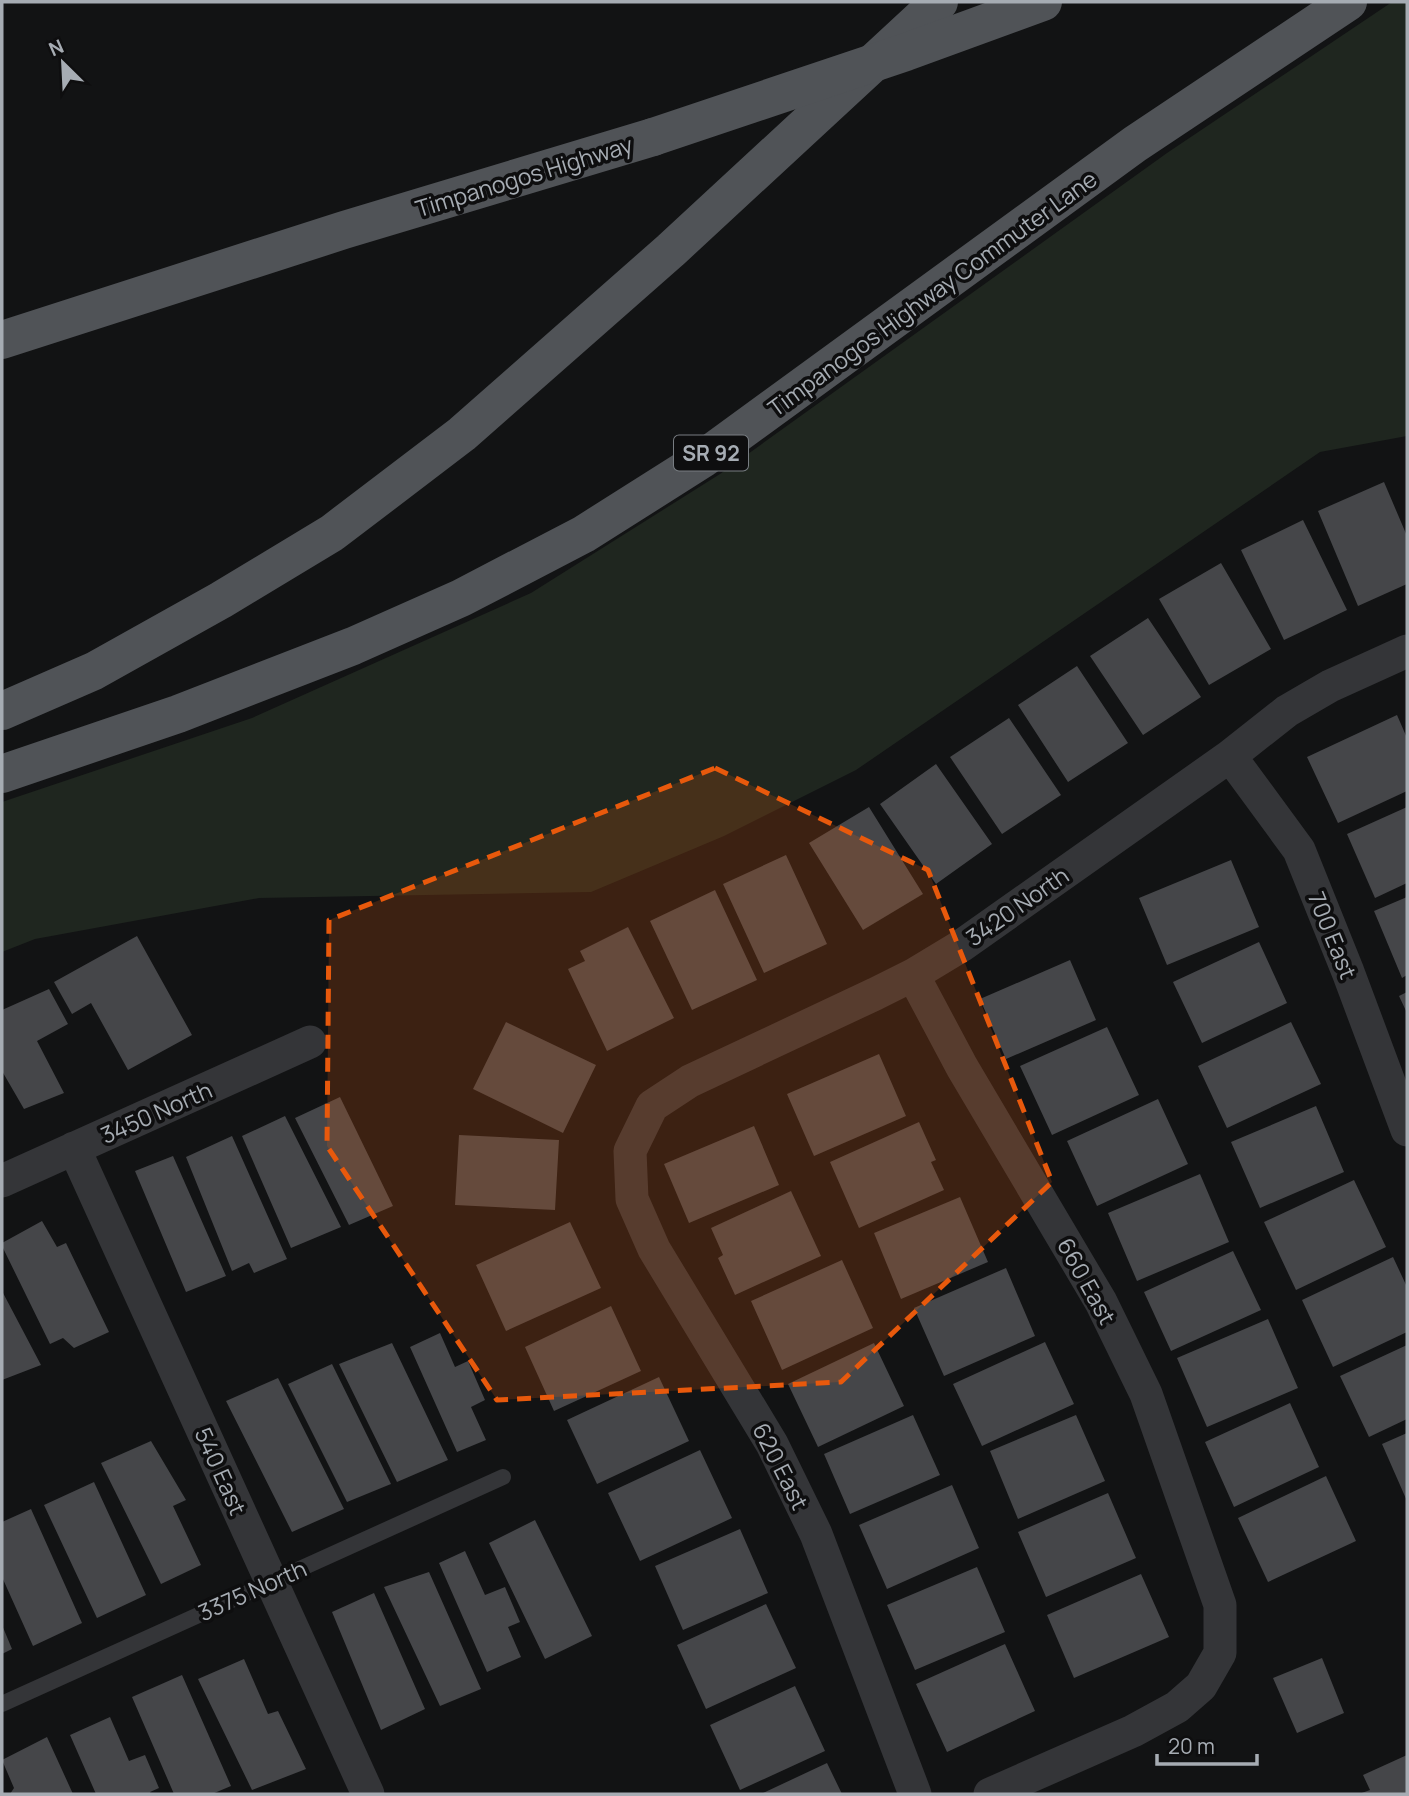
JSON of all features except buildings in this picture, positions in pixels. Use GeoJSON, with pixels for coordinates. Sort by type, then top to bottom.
{"type":"FeatureCollection","features":[{"type":"Feature","properties":{"kind":"main road"},"geometry":{"type":"LineString","coordinates":[[2,711],[94,671],[221,600],[332,533],[472,425],[671,250],[939,2]]}},
{"type":"Feature","properties":{"kind":"main road","name":"Timpanogos Highway"},"geometry":{"type":"LineString","coordinates":[[2,340],[344,230],[653,137],[906,52],[1043,2]]}},
{"type":"Feature","properties":{"kind":"main road","name":"Timpanogos Highway Commuter Lane"},"geometry":{"type":"LineString","coordinates":[[2,774],[178,714],[353,646],[461,598],[584,534],[704,458],[1135,144],[1348,2]]}},
{"type":"Feature","properties":{"kind":"street","name":"3420 North"},"geometry":{"type":"LineString","coordinates":[[630,1151],[652,1106],[690,1081],[913,975],[961,946],[1230,756],[1287,711],[1330,686],[1407,651]]}},
{"type":"Feature","properties":{"kind":"street","name":"700 East"},"geometry":{"type":"LineString","coordinates":[[1230,756],[1298,850],[1348,972],[1407,1129]]}},
{"type":"Feature","properties":{"kind":"street","name":"660 East"},"geometry":{"type":"LineString","coordinates":[[913,975],[962,1067],[1101,1302],[1146,1394],[1220,1605],[1220,1653],[1200,1686],[1177,1707],[1133,1731],[990,1794]]}},
{"type":"Feature","properties":{"kind":"street","name":"3450 North"},"geometry":{"type":"LineString","coordinates":[[2,1181],[310,1042]]}},
{"type":"Feature","properties":{"kind":"street","name":"540 East"},"geometry":{"type":"LineString","coordinates":[[74,1149],[368,1794]]}},
{"type":"Feature","properties":{"kind":"street","name":"620 East"},"geometry":{"type":"LineString","coordinates":[[630,1151],[632,1199],[654,1249],[772,1444],[816,1534],[915,1794]]}},
{"type":"Feature","properties":{"kind":"lane","name":"3375 North"},"geometry":{"type":"LineString","coordinates":[[2,1704],[503,1477]]}},
{"type":"Feature","properties":{"kind":"highlighted area"},"geometry":{"type":"Polygon","coordinates":[[[715,768],[928,870],[1052,1182],[841,1382],[497,1400],[327,1146],[329,920],[715,768]]]}},
{"type":"Feature","properties":{"kind":"shaded area"},"geometry":{"type":"Polygon","coordinates":[[[1392,2],[1407,2],[1407,436],[1320,452],[856,770],[724,836],[591,892],[259,898],[35,939],[2,952],[2,802],[252,718],[531,593],[720,474],[1167,153],[1392,2]]]}}]}
